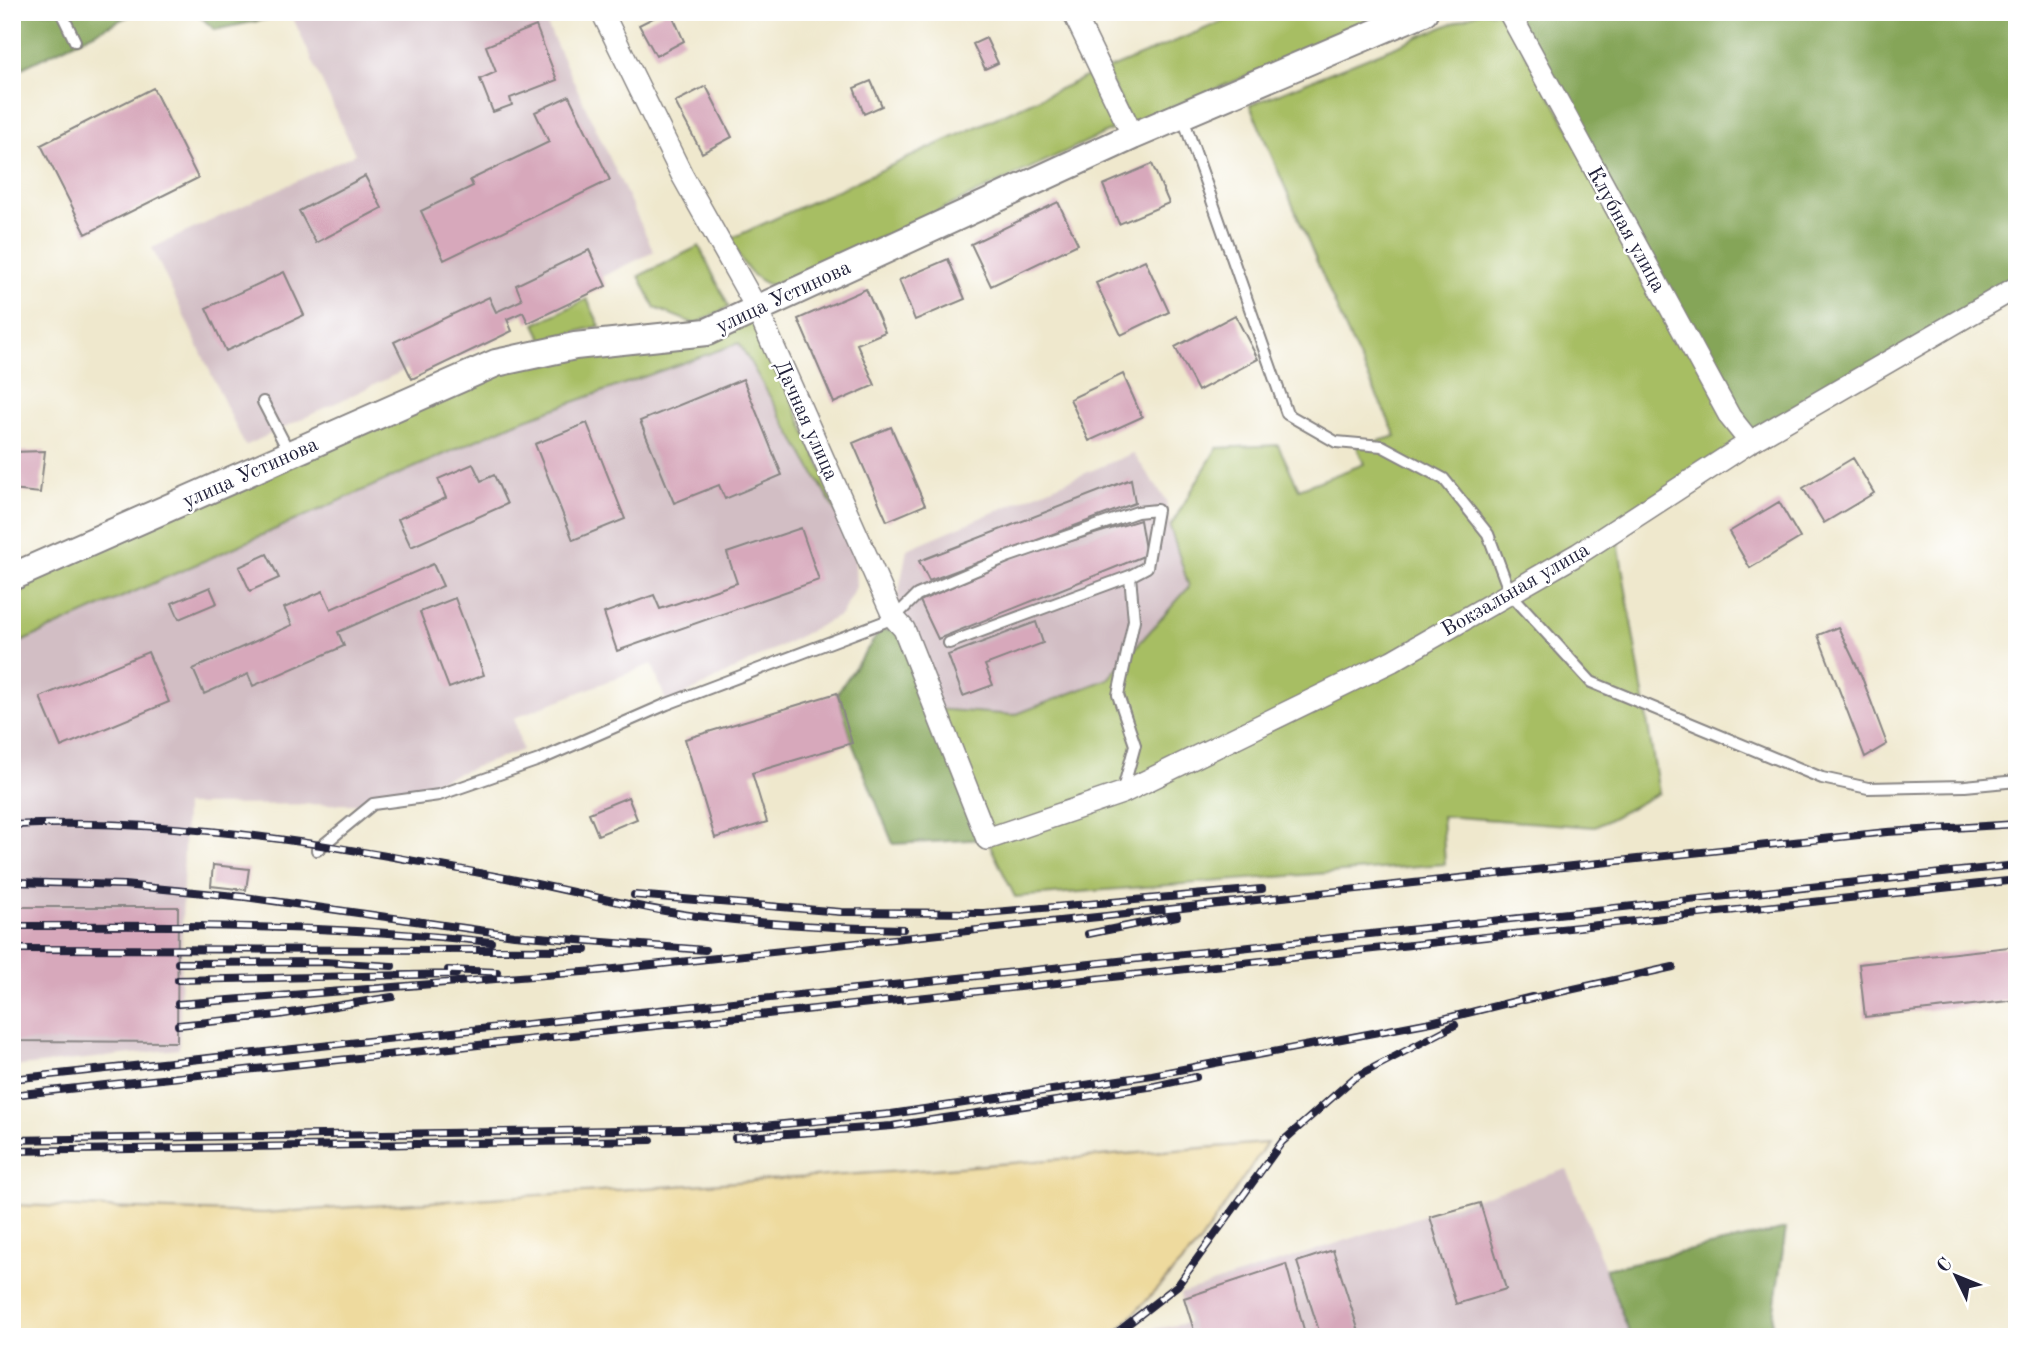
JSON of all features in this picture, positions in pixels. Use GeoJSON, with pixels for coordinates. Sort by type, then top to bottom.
{"type":"FeatureCollection","features":[{"type":"Feature","properties":{"kind":"street"},"geometry":{"type":"LineString","coordinates":[[1073,12],[1133,136]]}},
{"type":"Feature","properties":{"kind":"street","name":"улица Устинова"},"geometry":{"type":"LineString","coordinates":[[12,577],[496,363],[575,346],[707,332],[756,307],[1133,136],[1424,12]]}},
{"type":"Feature","properties":{"kind":"street","name":"Клубная улица"},"geometry":{"type":"LineString","coordinates":[[1509,12],[1730,416],[1749,442]]}},
{"type":"Feature","properties":{"kind":"street","name":"Дачная улица"},"geometry":{"type":"LineString","coordinates":[[605,13],[682,175],[756,307],[894,618],[904,629],[987,839]]}},
{"type":"Feature","properties":{"kind":"street","name":"Вокзальная улица"},"geometry":{"type":"LineString","coordinates":[[987,839],[1122,793],[1392,661],[1578,554],[1749,442],[2017,288]]}},
{"type":"Feature","properties":{"kind":"lane"},"geometry":{"type":"LineString","coordinates":[[61,12],[75,41]]}},
{"type":"Feature","properties":{"kind":"lane"},"geometry":{"type":"LineString","coordinates":[[1182,115],[1287,414],[1336,442],[1382,446],[1444,479],[1488,534],[1510,593],[1591,682],[1822,778],[1868,788],[1965,786],[2017,780]]}},
{"type":"Feature","properties":{"kind":"lane"},"geometry":{"type":"LineString","coordinates":[[263,402],[290,454]]}},
{"type":"Feature","properties":{"kind":"lane"},"geometry":{"type":"LineString","coordinates":[[317,850],[373,804],[439,795],[538,760],[667,704],[894,618],[918,595],[1007,557],[1137,512],[1157,510],[1147,567],[1130,576],[949,643]]}},
{"type":"Feature","properties":{"kind":"lane"},"geometry":{"type":"LineString","coordinates":[[1122,793],[1135,745],[1118,695],[1134,620],[1130,576]]}},
{"type":"Feature","properties":{"kind":"shaded area"},"geometry":{"type":"Polygon","coordinates":[[[300,12],[541,12],[654,252],[245,446],[152,248],[355,154],[292,16],[300,12]]]}},
{"type":"Feature","properties":{"kind":"shaded area"},"geometry":{"type":"Polygon","coordinates":[[[739,342],[854,543],[856,587],[841,615],[667,704],[652,664],[514,718],[522,750],[373,804],[185,805],[179,1049],[12,1067],[12,646],[517,422],[739,342]]]}},
{"type":"Feature","properties":{"kind":"shaded area"},"geometry":{"type":"Polygon","coordinates":[[[1133,453],[1166,500],[1170,527],[1189,587],[1108,679],[1014,715],[935,709],[894,618],[907,549],[1133,453]]]}},
{"type":"Feature","properties":{"kind":"shaded area"},"geometry":{"type":"Polygon","coordinates":[[[1567,1169],[1631,1337],[1107,1337],[1188,1323],[1180,1294],[1567,1169]]]}},
{"type":"Feature","properties":{"kind":"green space"},"geometry":{"type":"Polygon","coordinates":[[[12,12],[137,12],[12,73],[12,12]]]}},
{"type":"Feature","properties":{"kind":"green space"},"geometry":{"type":"Polygon","coordinates":[[[195,12],[300,12],[215,30],[195,12]]]}},
{"type":"Feature","properties":{"kind":"green space"},"geometry":{"type":"Polygon","coordinates":[[[1245,12],[1402,12],[1131,124],[1106,70],[1245,12]]]}},
{"type":"Feature","properties":{"kind":"green space"},"geometry":{"type":"Polygon","coordinates":[[[1480,12],[1502,12],[1750,442],[1616,529],[1659,793],[1595,827],[1442,816],[1445,864],[1015,897],[987,839],[935,709],[1014,715],[1108,679],[1189,587],[1170,527],[1217,448],[1278,445],[1299,489],[1364,464],[1357,447],[1396,436],[1346,330],[1250,105],[1480,12]]]}},
{"type":"Feature","properties":{"kind":"green space"},"geometry":{"type":"Polygon","coordinates":[[[1514,12],[2017,12],[2017,287],[1750,442],[1514,12]]]}},
{"type":"Feature","properties":{"kind":"green space"},"geometry":{"type":"Polygon","coordinates":[[[1090,75],[1116,128],[775,287],[752,274],[730,239],[1090,75]]]}},
{"type":"Feature","properties":{"kind":"green space"},"geometry":{"type":"Polygon","coordinates":[[[699,246],[729,307],[695,324],[655,308],[639,276],[699,246]]]}},
{"type":"Feature","properties":{"kind":"green space"},"geometry":{"type":"Polygon","coordinates":[[[587,299],[600,326],[543,340],[535,324],[587,299]]]}},
{"type":"Feature","properties":{"kind":"green space"},"geometry":{"type":"Polygon","coordinates":[[[754,313],[854,543],[739,343],[517,422],[12,646],[12,577],[496,363],[754,313]]]}},
{"type":"Feature","properties":{"kind":"green space"},"geometry":{"type":"Polygon","coordinates":[[[904,629],[987,839],[893,844],[852,743],[837,693],[880,631],[904,629]]]}},
{"type":"Feature","properties":{"kind":"green space"},"geometry":{"type":"Polygon","coordinates":[[[1786,1229],[1770,1337],[1631,1337],[1605,1269],[1786,1229]]]}},
{"type":"Feature","properties":{"kind":"sand"},"geometry":{"type":"Polygon","coordinates":[[[1267,1143],[1198,1245],[1114,1335],[1107,1337],[12,1337],[12,1205],[264,1213],[934,1169],[1267,1143]]]}},
{"type":"Feature","properties":{"kind":"building"},"geometry":{"type":"Polygon","coordinates":[[[665,12],[671,12],[684,41],[656,56],[639,25],[665,12]]]}},
{"type":"Feature","properties":{"kind":"building"},"geometry":{"type":"Polygon","coordinates":[[[536,26],[557,80],[510,98],[512,105],[493,112],[480,79],[496,72],[486,46],[536,26]]]}},
{"type":"Feature","properties":{"kind":"building"},"geometry":{"type":"Polygon","coordinates":[[[986,38],[998,63],[985,69],[973,44],[986,38]]]}},
{"type":"Feature","properties":{"kind":"building"},"geometry":{"type":"Polygon","coordinates":[[[871,81],[882,106],[864,114],[854,88],[871,81]]]}},
{"type":"Feature","properties":{"kind":"building"},"geometry":{"type":"Polygon","coordinates":[[[706,86],[732,137],[702,153],[675,102],[706,86]]]}},
{"type":"Feature","properties":{"kind":"building"},"geometry":{"type":"Polygon","coordinates":[[[153,88],[198,178],[86,234],[41,145],[153,88]]]}},
{"type":"Feature","properties":{"kind":"building"},"geometry":{"type":"Polygon","coordinates":[[[569,96],[610,180],[444,260],[421,211],[473,186],[470,180],[549,142],[535,112],[569,96]]]}},
{"type":"Feature","properties":{"kind":"building"},"geometry":{"type":"Polygon","coordinates":[[[1152,164],[1169,203],[1119,224],[1103,185],[1152,164]]]}},
{"type":"Feature","properties":{"kind":"building"},"geometry":{"type":"Polygon","coordinates":[[[365,176],[382,208],[316,243],[299,211],[365,176]]]}},
{"type":"Feature","properties":{"kind":"building"},"geometry":{"type":"Polygon","coordinates":[[[1058,202],[1078,244],[991,286],[971,244],[1058,202]]]}},
{"type":"Feature","properties":{"kind":"building"},"geometry":{"type":"Polygon","coordinates":[[[589,250],[606,286],[528,323],[523,312],[507,319],[512,331],[412,379],[394,342],[489,297],[496,312],[522,300],[516,285],[589,250]]]}},
{"type":"Feature","properties":{"kind":"building"},"geometry":{"type":"Polygon","coordinates":[[[948,259],[965,299],[915,320],[899,280],[948,259]]]}},
{"type":"Feature","properties":{"kind":"building"},"geometry":{"type":"Polygon","coordinates":[[[1145,260],[1169,312],[1121,335],[1096,283],[1145,260]]]}},
{"type":"Feature","properties":{"kind":"building"},"geometry":{"type":"Polygon","coordinates":[[[284,272],[304,315],[226,351],[206,308],[284,272]]]}},
{"type":"Feature","properties":{"kind":"building"},"geometry":{"type":"Polygon","coordinates":[[[866,289],[885,332],[857,344],[875,385],[834,403],[798,319],[866,289]]]}},
{"type":"Feature","properties":{"kind":"building"},"geometry":{"type":"Polygon","coordinates":[[[1235,315],[1258,359],[1198,391],[1175,347],[1235,315]]]}},
{"type":"Feature","properties":{"kind":"building"},"geometry":{"type":"Polygon","coordinates":[[[1123,374],[1142,417],[1089,441],[1070,399],[1123,374]]]}},
{"type":"Feature","properties":{"kind":"building"},"geometry":{"type":"Polygon","coordinates":[[[743,379],[782,475],[725,499],[719,485],[674,503],[640,421],[743,379]]]}},
{"type":"Feature","properties":{"kind":"building"},"geometry":{"type":"Polygon","coordinates":[[[587,423],[625,519],[573,540],[535,444],[587,423]]]}},
{"type":"Feature","properties":{"kind":"building"},"geometry":{"type":"Polygon","coordinates":[[[891,427],[925,505],[887,521],[853,443],[891,427]]]}},
{"type":"Feature","properties":{"kind":"building"},"geometry":{"type":"Polygon","coordinates":[[[45,451],[40,493],[12,490],[12,452],[45,451]]]}},
{"type":"Feature","properties":{"kind":"building"},"geometry":{"type":"Polygon","coordinates":[[[1853,458],[1874,493],[1824,523],[1803,488],[1853,458]]]}},
{"type":"Feature","properties":{"kind":"building"},"geometry":{"type":"Polygon","coordinates":[[[473,464],[481,481],[494,475],[507,504],[411,547],[398,519],[446,498],[438,479],[473,464]]]}},
{"type":"Feature","properties":{"kind":"building"},"geometry":{"type":"Polygon","coordinates":[[[1131,479],[1135,503],[929,581],[919,561],[1131,479]]]}},
{"type":"Feature","properties":{"kind":"building"},"geometry":{"type":"Polygon","coordinates":[[[1779,502],[1800,538],[1750,568],[1729,532],[1779,502]]]}},
{"type":"Feature","properties":{"kind":"building"},"geometry":{"type":"Polygon","coordinates":[[[1140,520],[1146,555],[938,639],[920,601],[1016,558],[1140,520]]]}},
{"type":"Feature","properties":{"kind":"building"},"geometry":{"type":"Polygon","coordinates":[[[801,528],[819,580],[617,651],[604,613],[654,595],[660,609],[737,583],[727,553],[801,528]]]}},
{"type":"Feature","properties":{"kind":"building"},"geometry":{"type":"Polygon","coordinates":[[[267,554],[279,578],[250,591],[239,567],[267,554]]]}},
{"type":"Feature","properties":{"kind":"building"},"geometry":{"type":"Polygon","coordinates":[[[433,564],[443,586],[338,632],[344,646],[253,686],[248,674],[204,694],[193,669],[292,625],[284,608],[323,591],[331,609],[433,564]]]}},
{"type":"Feature","properties":{"kind":"building"},"geometry":{"type":"Polygon","coordinates":[[[210,587],[217,603],[179,619],[172,603],[210,587]]]}},
{"type":"Feature","properties":{"kind":"building"},"geometry":{"type":"Polygon","coordinates":[[[455,598],[484,675],[449,688],[420,612],[455,598]]]}},
{"type":"Feature","properties":{"kind":"building"},"geometry":{"type":"Polygon","coordinates":[[[1036,622],[1043,643],[985,665],[993,685],[963,696],[948,655],[1036,622]]]}},
{"type":"Feature","properties":{"kind":"building"},"geometry":{"type":"Polygon","coordinates":[[[1838,627],[1861,675],[1887,744],[1865,757],[1818,635],[1838,627]]]}},
{"type":"Feature","properties":{"kind":"building"},"geometry":{"type":"Polygon","coordinates":[[[148,652],[169,702],[61,747],[40,697],[148,652]]]}},
{"type":"Feature","properties":{"kind":"building"},"geometry":{"type":"Polygon","coordinates":[[[837,693],[852,743],[752,773],[767,822],[715,838],[685,739],[837,693]]]}},
{"type":"Feature","properties":{"kind":"building"},"geometry":{"type":"Polygon","coordinates":[[[628,797],[637,819],[598,835],[589,813],[628,797]]]}},
{"type":"Feature","properties":{"kind":"building"},"geometry":{"type":"Polygon","coordinates":[[[213,865],[249,869],[246,890],[211,886],[213,865]]]}},
{"type":"Feature","properties":{"kind":"building"},"geometry":{"type":"Polygon","coordinates":[[[12,907],[178,907],[177,1042],[12,1041],[12,907]]]}},
{"type":"Feature","properties":{"kind":"building"},"geometry":{"type":"Polygon","coordinates":[[[2017,946],[2017,1000],[1865,1017],[1859,964],[2017,946]]]}},
{"type":"Feature","properties":{"kind":"building"},"geometry":{"type":"Polygon","coordinates":[[[1480,1203],[1506,1289],[1456,1304],[1430,1217],[1480,1203]]]}},
{"type":"Feature","properties":{"kind":"building"},"geometry":{"type":"Polygon","coordinates":[[[1333,1250],[1360,1335],[1354,1337],[1321,1337],[1297,1262],[1333,1250]]]}},
{"type":"Feature","properties":{"kind":"building"},"geometry":{"type":"Polygon","coordinates":[[[1286,1264],[1306,1337],[1196,1337],[1184,1298],[1286,1264]]]}},
{"type":"Feature","properties":{"kind":"railway"},"geometry":{"type":"LineString","coordinates":[[178,1004],[596,971],[1887,832],[2017,824]]}},
{"type":"Feature","properties":{"kind":"railway"},"geometry":{"type":"LineString","coordinates":[[12,825],[140,826],[268,838],[395,857],[675,913],[826,927],[903,929]]}},
{"type":"Feature","properties":{"kind":"railway"},"geometry":{"type":"LineString","coordinates":[[12,1079],[2017,865]]}},
{"type":"Feature","properties":{"kind":"railway"},"geometry":{"type":"LineString","coordinates":[[12,1095],[2017,880]]}},
{"type":"Feature","properties":{"kind":"railway"},"geometry":{"type":"LineString","coordinates":[[12,882],[124,885],[245,897],[514,935],[705,950]]}},
{"type":"Feature","properties":{"kind":"railway"},"geometry":{"type":"LineString","coordinates":[[634,895],[841,912],[984,913],[1262,889]]}},
{"type":"Feature","properties":{"kind":"railway"},"geometry":{"type":"LineString","coordinates":[[1088,934],[1177,916]]}},
{"type":"Feature","properties":{"kind":"railway"},"geometry":{"type":"LineString","coordinates":[[12,926],[312,929],[491,942]]}},
{"type":"Feature","properties":{"kind":"railway"},"geometry":{"type":"LineString","coordinates":[[12,949],[586,950]]}},
{"type":"Feature","properties":{"kind":"railway"},"geometry":{"type":"LineString","coordinates":[[178,963],[324,962],[392,966]]}},
{"type":"Feature","properties":{"kind":"railway"},"geometry":{"type":"LineString","coordinates":[[1524,1000],[1673,967]]}},
{"type":"Feature","properties":{"kind":"railway"},"geometry":{"type":"LineString","coordinates":[[448,970],[497,972]]}},
{"type":"Feature","properties":{"kind":"railway"},"geometry":{"type":"LineString","coordinates":[[178,980],[456,974]]}},
{"type":"Feature","properties":{"kind":"railway"},"geometry":{"type":"LineString","coordinates":[[178,1025],[278,1015],[392,997]]}},
{"type":"Feature","properties":{"kind":"railway"},"geometry":{"type":"LineString","coordinates":[[12,1140],[741,1128],[891,1114],[1152,1075],[1431,1022],[1532,997]]}},
{"type":"Feature","properties":{"kind":"railway"},"geometry":{"type":"LineString","coordinates":[[1107,1337],[1114,1335],[1178,1285],[1282,1142],[1354,1078],[1455,1025]]}},
{"type":"Feature","properties":{"kind":"railway"},"geometry":{"type":"LineString","coordinates":[[735,1138],[892,1126],[1155,1086],[1196,1077]]}},
{"type":"Feature","properties":{"kind":"railway"},"geometry":{"type":"LineString","coordinates":[[12,1151],[651,1140]]}}]}
